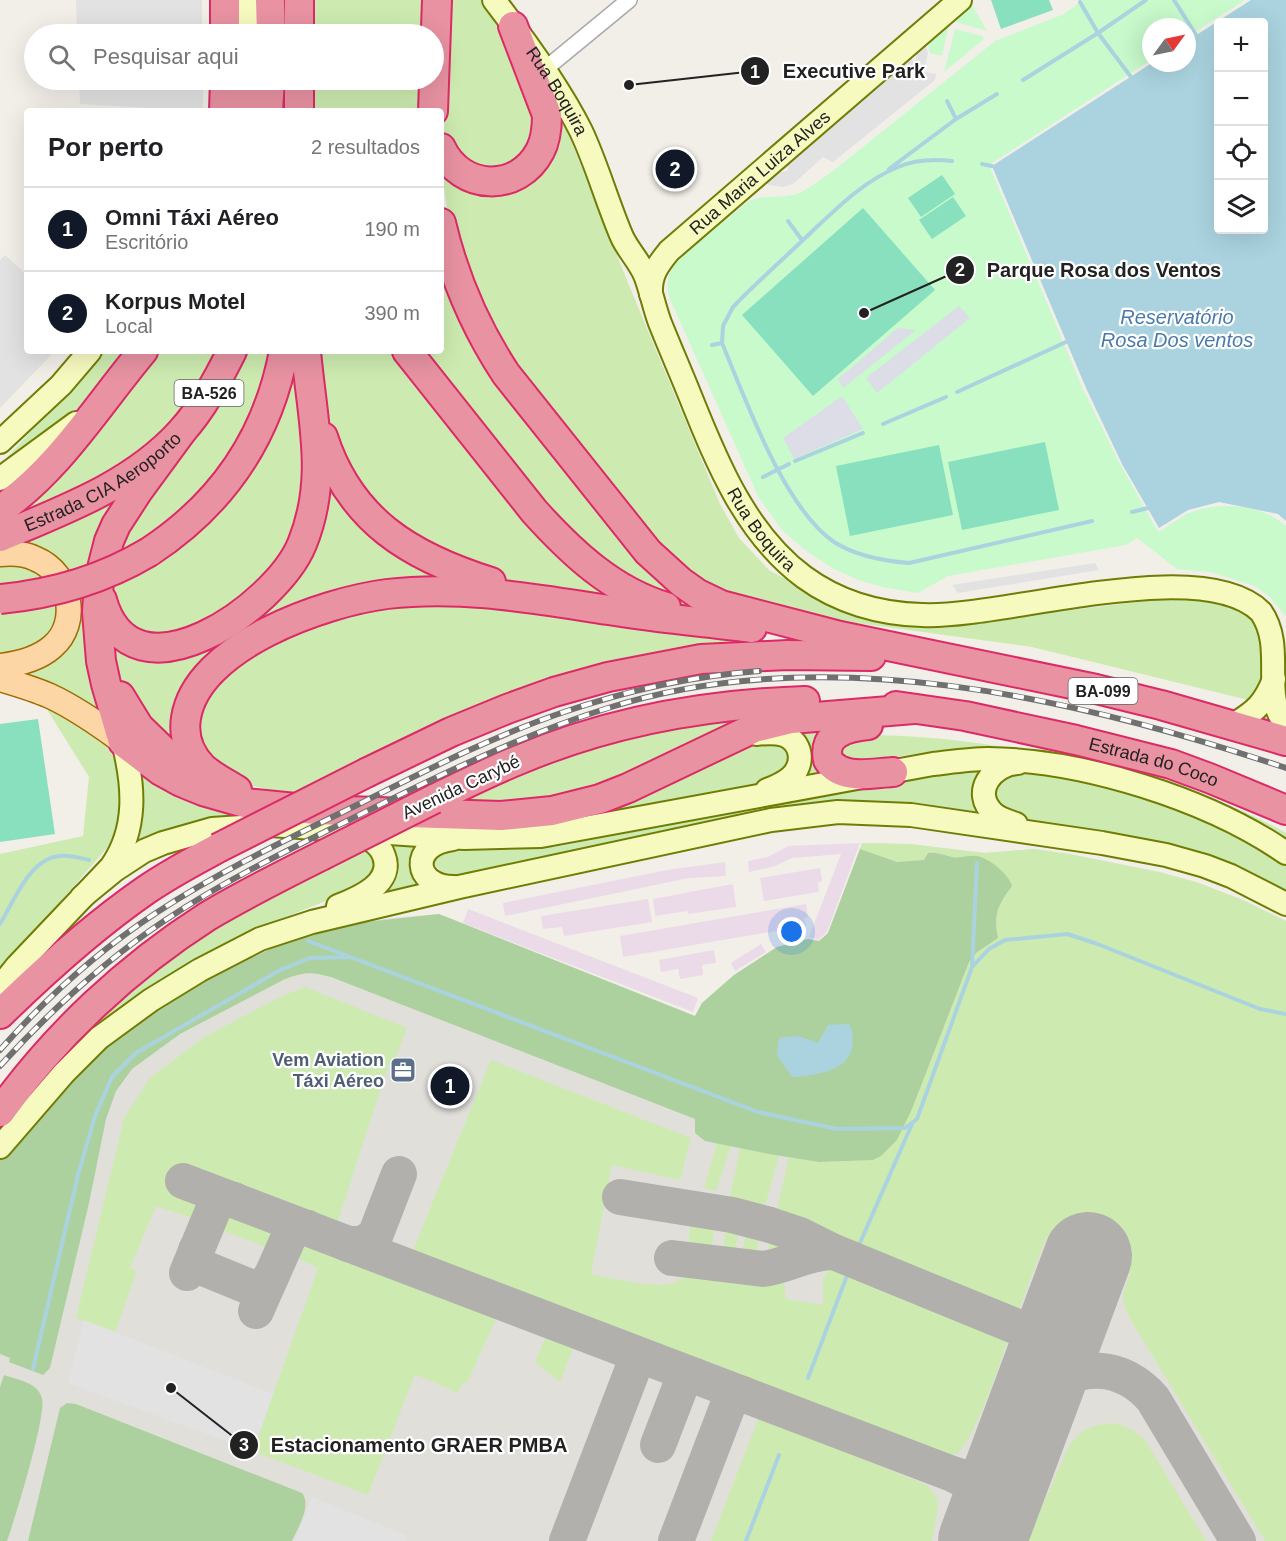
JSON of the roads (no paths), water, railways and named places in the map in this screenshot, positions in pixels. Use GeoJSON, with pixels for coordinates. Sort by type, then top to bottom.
{"type":"FeatureCollection","features":[{"type":"Feature","properties":{"kind":"highway"},"geometry":{"type":"LineString","coordinates":[[225,0],[225,24]]}},
{"type":"Feature","properties":{"kind":"highway"},"geometry":{"type":"LineString","coordinates":[[270,0],[271,24]]}},
{"type":"Feature","properties":{"kind":"highway"},"geometry":{"type":"LineString","coordinates":[[299,0],[299,24]]}},
{"type":"Feature","properties":{"kind":"highway"},"geometry":{"type":"LineString","coordinates":[[436,24],[437,0]]}},
{"type":"Feature","properties":{"kind":"highway"},"geometry":{"type":"LineString","coordinates":[[444,154],[447,160],[464,176],[492,182],[503,181],[524,170],[539,153],[547,128],[547,115],[513,26]]}},
{"type":"Feature","properties":{"kind":"highway"},"geometry":{"type":"LineString","coordinates":[[224,108],[225,90]]}},
{"type":"Feature","properties":{"kind":"highway"},"geometry":{"type":"LineString","coordinates":[[244,108],[245,90]]}},
{"type":"Feature","properties":{"kind":"highway"},"geometry":{"type":"LineString","coordinates":[[268,108],[269,90]]}},
{"type":"Feature","properties":{"kind":"highway"},"geometry":{"type":"LineString","coordinates":[[299,90],[299,108]]}},
{"type":"Feature","properties":{"kind":"highway"},"geometry":{"type":"LineString","coordinates":[[433,108],[434,90]]}},
{"type":"Feature","properties":{"kind":"highway"},"geometry":{"type":"LineString","coordinates":[[444,235],[459,286],[471,315],[506,374],[634,536],[664,569],[698,594],[721,605],[840,636],[972,665]]}},
{"type":"Feature","properties":{"kind":"highway"},"geometry":{"type":"LineString","coordinates":[[0,510],[28,489],[58,460],[113,386],[140,354]]}},
{"type":"Feature","properties":{"kind":"highway","name":"Estrada CIA Aeroporto"},"geometry":{"type":"LineString","coordinates":[[0,537],[110,488],[149,462],[182,431],[209,393],[230,354]]}},
{"type":"Feature","properties":{"kind":"highway"},"geometry":{"type":"LineString","coordinates":[[0,599],[48,593],[108,574],[149,552],[192,520],[234,472],[250,448],[267,414],[283,354]]}},
{"type":"Feature","properties":{"kind":"highway"},"geometry":{"type":"LineString","coordinates":[[99,580],[106,612],[112,624],[128,640],[142,646],[163,647],[201,637],[246,611],[281,577],[300,547],[315,504],[318,466],[306,354]]}},
{"type":"Feature","properties":{"kind":"highway"},"geometry":{"type":"LineString","coordinates":[[409,354],[534,511],[554,533],[591,566],[621,588],[643,600],[743,627]]}},
{"type":"Feature","properties":{"kind":"highway"},"geometry":{"type":"LineString","coordinates":[[312,402],[334,466],[348,490],[371,517],[394,538],[435,562],[458,572],[550,600]]}},
{"type":"Feature","properties":{"kind":"highway"},"geometry":{"type":"LineString","coordinates":[[182,431],[138,491],[116,525],[109,541],[99,580],[98,625],[106,684],[123,742],[161,771],[203,791],[245,803],[316,810],[501,816],[552,811],[600,799],[628,788],[712,747],[771,723],[791,719],[914,709]]}},
{"type":"Feature","properties":{"kind":"highway"},"geometry":{"type":"LineString","coordinates":[[237,790],[210,774],[190,750],[185,731],[187,712],[193,695],[213,670],[231,654],[266,634],[304,617],[344,604],[386,594],[456,590],[550,600],[665,618],[840,636]]}},
{"type":"Feature","properties":{"kind":"highway"},"geometry":{"type":"LineString","coordinates":[[98,625],[123,703],[139,727],[159,748],[183,767],[215,782],[237,790],[316,810]]}},
{"type":"Feature","properties":{"kind":"highway"},"geometry":{"type":"LineString","coordinates":[[0,1014],[28,986],[111,916],[147,890],[218,848],[451,732],[554,692],[608,677],[701,659],[838,655],[972,665]]}},
{"type":"Feature","properties":{"kind":"highway","name":"BA-099"},"geometry":{"type":"LineString","coordinates":[[972,665],[1096,689],[1286,741]]}},
{"type":"Feature","properties":{"kind":"highway","name":"Avenida Carybé"},"geometry":{"type":"LineString","coordinates":[[0,1112],[53,1047],[109,992],[136,969],[206,918],[234,901],[434,799],[520,759],[564,742],[620,725],[674,714],[726,706],[824,701],[965,716],[1017,728]]}},
{"type":"Feature","properties":{"kind":"highway"},"geometry":{"type":"LineString","coordinates":[[893,772],[854,774],[837,770],[828,760],[828,746],[831,739],[843,729],[894,722],[960,722],[1017,728]]}},
{"type":"Feature","properties":{"kind":"highway","name":"Estrada do Coco"},"geometry":{"type":"LineString","coordinates":[[1017,728],[1171,764],[1286,810]]}},
{"type":"Feature","properties":{"kind":"main road"},"geometry":{"type":"LineString","coordinates":[[246,0],[246,24]]}},
{"type":"Feature","properties":{"kind":"main road","name":"Rua Boquira"},"geometry":{"type":"LineString","coordinates":[[494,0],[544,70],[580,130],[623,238],[643,270],[704,430],[750,520],[785,562],[817,586],[831,593],[873,609],[926,616],[964,614],[1065,597],[1160,588],[1220,592],[1248,602],[1266,617],[1275,633],[1279,666],[1277,704],[1279,715],[1286,724]]}},
{"type":"Feature","properties":{"kind":"main road","name":"Rua Maria Luiza Alves"},"geometry":{"type":"LineString","coordinates":[[652,298],[652,277],[658,264],[669,251],[960,0]]}},
{"type":"Feature","properties":{"kind":"main road","name":"Rua Maria Luiza Alves"},"geometry":{"type":"LineString","coordinates":[[630,251],[644,260],[654,259],[669,251]]}},
{"type":"Feature","properties":{"kind":"main road"},"geometry":{"type":"LineString","coordinates":[[0,442],[61,385],[87,354]]}},
{"type":"Feature","properties":{"kind":"main road"},"geometry":{"type":"LineString","coordinates":[[0,479],[55,440],[113,386]]}},
{"type":"Feature","properties":{"kind":"main road"},"geometry":{"type":"LineString","coordinates":[[0,554],[26,555],[46,564],[63,584],[69,607],[62,634],[52,647],[36,657],[0,666]]}},
{"type":"Feature","properties":{"kind":"main road","name":"Rua Boquira"},"geometry":{"type":"LineString","coordinates":[[1233,725],[1256,710],[1264,701],[1279,666]]}},
{"type":"Feature","properties":{"kind":"main road"},"geometry":{"type":"LineString","coordinates":[[0,679],[50,696],[66,704],[123,742],[132,783],[128,832],[117,858],[0,987]]}},
{"type":"Feature","properties":{"kind":"main road"},"geometry":{"type":"LineString","coordinates":[[712,747],[742,737],[766,733],[784,735],[796,745],[801,759],[796,772],[786,781],[743,800]]}},
{"type":"Feature","properties":{"kind":"main road"},"geometry":{"type":"LineString","coordinates":[[82,897],[115,870],[163,843],[188,834],[233,826],[270,825],[464,838],[540,836],[893,772],[987,759],[1029,762],[1105,776],[1185,800],[1245,827],[1286,853]]}},
{"type":"Feature","properties":{"kind":"main road"},"geometry":{"type":"LineString","coordinates":[[1029,762],[1004,765],[993,772],[985,785],[985,800],[988,807],[1000,818],[1041,834]]}},
{"type":"Feature","properties":{"kind":"main road"},"geometry":{"type":"LineString","coordinates":[[260,939],[312,922],[459,887],[771,820],[838,812],[911,815],[1166,855],[1231,876],[1286,904]]}},
{"type":"Feature","properties":{"kind":"main road"},"geometry":{"type":"LineString","coordinates":[[0,1147],[64,1072],[99,1038],[151,1000],[200,970],[299,920],[352,900],[380,881],[386,865],[382,851],[370,839],[351,832]]}},
{"type":"Feature","properties":{"kind":"main road"},"geometry":{"type":"LineString","coordinates":[[459,887],[447,887],[431,881],[425,875],[422,859],[424,853],[436,842],[464,838]]}},
{"type":"Feature","properties":{"kind":"street"},"geometry":{"type":"LineString","coordinates":[[544,70],[629,0]]}},
{"type":"Feature","properties":{"kind":"water","name":"Reservatório Rosa Dos ventos"},"geometry":{"type":"Polygon","coordinates":[[[1251,0],[1286,0],[1286,521],[1278,514],[1219,502],[1188,510],[1159,528],[1122,464],[1086,388],[992,166],[1142,69],[1142,72],[1196,72],[1196,35],[1214,24],[1214,234],[1268,234],[1268,18],[1223,18],[1251,0]]]}},
{"type":"Feature","properties":{"kind":"water"},"geometry":{"type":"Polygon","coordinates":[[[849,1024],[853,1038],[849,1056],[837,1067],[828,1071],[792,1077],[777,1055],[779,1038],[798,1036],[818,1043],[828,1025],[849,1024]]]}},
{"type":"Feature","properties":{"kind":"waterway"},"geometry":{"type":"LineString","coordinates":[[1023,80],[1146,0]]}},
{"type":"Feature","properties":{"kind":"waterway"},"geometry":{"type":"LineString","coordinates":[[1174,0],[1185,18]]}},
{"type":"Feature","properties":{"kind":"waterway"},"geometry":{"type":"LineString","coordinates":[[1080,2],[1098,33],[1131,77]]}},
{"type":"Feature","properties":{"kind":"waterway"},"geometry":{"type":"LineString","coordinates":[[889,169],[956,119],[997,94]]}},
{"type":"Feature","properties":{"kind":"waterway"},"geometry":{"type":"LineString","coordinates":[[947,101],[956,119]]}},
{"type":"Feature","properties":{"kind":"waterway"},"geometry":{"type":"LineString","coordinates":[[952,161],[925,161],[904,165],[884,173],[859,190],[825,219],[733,307],[723,326],[722,343],[754,421],[783,479],[816,526],[834,542],[851,551],[870,557],[909,563],[1092,521]]}},
{"type":"Feature","properties":{"kind":"waterway"},"geometry":{"type":"LineString","coordinates":[[982,164],[992,166]]}},
{"type":"Feature","properties":{"kind":"waterway"},"geometry":{"type":"LineString","coordinates":[[788,221],[802,240]]}},
{"type":"Feature","properties":{"kind":"waterway"},"geometry":{"type":"LineString","coordinates":[[957,392],[1066,342]]}},
{"type":"Feature","properties":{"kind":"waterway"},"geometry":{"type":"LineString","coordinates":[[712,345],[722,343]]}},
{"type":"Feature","properties":{"kind":"waterway"},"geometry":{"type":"LineString","coordinates":[[883,424],[946,397]]}},
{"type":"Feature","properties":{"kind":"waterway"},"geometry":{"type":"LineString","coordinates":[[795,461],[863,433]]}},
{"type":"Feature","properties":{"kind":"waterway"},"geometry":{"type":"LineString","coordinates":[[763,477],[789,464]]}},
{"type":"Feature","properties":{"kind":"waterway"},"geometry":{"type":"LineString","coordinates":[[1132,512],[1148,508]]}},
{"type":"Feature","properties":{"kind":"waterway"},"geometry":{"type":"LineString","coordinates":[[0,924],[24,882],[40,864],[60,856],[89,860]]}},
{"type":"Feature","properties":{"kind":"waterway"},"geometry":{"type":"LineString","coordinates":[[972,967],[977,863]]}},
{"type":"Feature","properties":{"kind":"waterway"},"geometry":{"type":"LineString","coordinates":[[308,941],[758,1112],[837,1129],[905,1128],[917,1119],[972,967],[989,949],[1005,940],[1067,934],[1260,1009],[1286,1014]]}},
{"type":"Feature","properties":{"kind":"waterway"},"geometry":{"type":"LineString","coordinates":[[33,1369],[78,1175],[95,1116],[112,1077],[136,1053],[280,970],[310,958],[347,957]]}},
{"type":"Feature","properties":{"kind":"waterway"},"geometry":{"type":"LineString","coordinates":[[856,1252],[912,1124]]}},
{"type":"Feature","properties":{"kind":"waterway"},"geometry":{"type":"LineString","coordinates":[[808,1378],[848,1273]]}},
{"type":"Feature","properties":{"kind":"waterway"},"geometry":{"type":"LineString","coordinates":[[746,1541],[779,1455]]}},
{"type":"Feature","properties":{"kind":"railway"},"geometry":{"type":"LineString","coordinates":[[0,1050],[74,976],[114,943],[156,913],[205,883],[281,842],[458,755],[561,713],[659,686],[759,671]]}},
{"type":"Feature","properties":{"kind":"railway"},"geometry":{"type":"LineString","coordinates":[[0,1066],[57,1007],[120,953],[164,921],[231,880],[413,789],[542,731],[608,708],[691,688],[776,678],[863,678],[950,686],[1037,700],[1122,719],[1206,742],[1286,768]]}},
{"type":"Feature","properties":{"kind":"place","name":"Executive Park"},"geometry":{"type":"Point","coordinates":[629,85]}},
{"type":"Feature","properties":{"kind":"place","name":"Korpus Motel"},"geometry":{"type":"Point","coordinates":[675,169]}},
{"type":"Feature","properties":{"kind":"place","name":"Parque Rosa dos Ventos"},"geometry":{"type":"Point","coordinates":[864,313]}},
{"type":"Feature","properties":{"kind":"place","name":"Vem Aviation Táxi Aéreo"},"geometry":{"type":"Point","coordinates":[403,1070]}},
{"type":"Feature","properties":{"kind":"place","name":"Omni Táxi Aéreo"},"geometry":{"type":"Point","coordinates":[450,1086]}},
{"type":"Feature","properties":{"kind":"place","name":"Estacionamento GRAER PMBA"},"geometry":{"type":"Point","coordinates":[171,1388]}}]}
